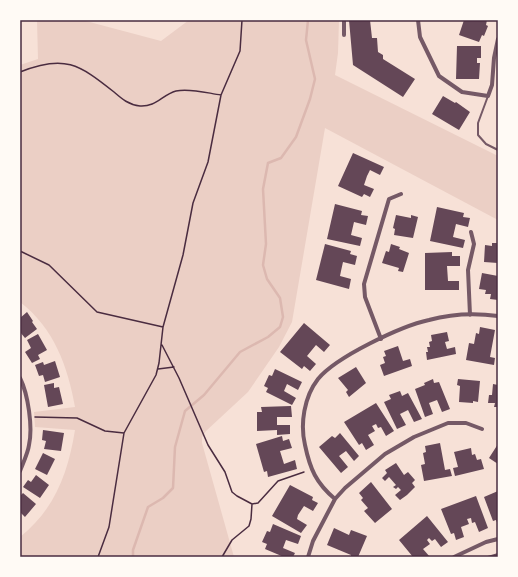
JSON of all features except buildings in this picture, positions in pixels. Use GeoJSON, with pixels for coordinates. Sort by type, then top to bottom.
{"type":"FeatureCollection","features":[{"type":"Feature","properties":{"kind":"street"},"geometry":{"type":"LineString","coordinates":[[344,20],[344,35]]}},
{"type":"Feature","properties":{"kind":"street"},"geometry":{"type":"LineString","coordinates":[[418,20],[420,37],[439,76],[462,92],[488,96],[492,85],[494,58],[498,39]]}},
{"type":"Feature","properties":{"kind":"street"},"geometry":{"type":"LineString","coordinates":[[380,338],[365,297],[364,284],[389,199],[401,194]]}},
{"type":"Feature","properties":{"kind":"street"},"geometry":{"type":"LineString","coordinates":[[470,314],[468,270],[474,244],[471,232]]}},
{"type":"Feature","properties":{"kind":"street"},"geometry":{"type":"LineString","coordinates":[[335,499],[322,488],[309,465],[303,435],[306,402],[318,379],[344,358],[380,338],[428,320],[480,313],[498,316]]}},
{"type":"Feature","properties":{"kind":"street"},"geometry":{"type":"LineString","coordinates":[[20,378],[24,386],[30,418],[30,444],[20,471]]}},
{"type":"Feature","properties":{"kind":"street"},"geometry":{"type":"LineString","coordinates":[[308,557],[313,541],[335,499],[345,488],[385,454],[414,437],[448,423],[466,423],[482,429]]}},
{"type":"Feature","properties":{"kind":"street"},"geometry":{"type":"LineString","coordinates":[[454,557],[486,542],[498,540]]}},
{"type":"Feature","properties":{"kind":"lane"},"geometry":{"type":"LineString","coordinates":[[488,96],[478,123],[478,135],[486,144],[498,150]]}},
{"type":"Feature","properties":{"kind":"path"},"geometry":{"type":"LineString","coordinates":[[98,557],[109,527],[124,433],[157,369],[163,327],[184,254],[193,204],[208,162],[221,95],[240,51],[242,20]]}},
{"type":"Feature","properties":{"kind":"path"},"geometry":{"type":"LineString","coordinates":[[20,72],[46,64],[72,64],[93,75],[126,103],[140,106],[153,105],[175,91],[193,90],[221,95]]}},
{"type":"Feature","properties":{"kind":"path"},"geometry":{"type":"LineString","coordinates":[[20,251],[49,265],[97,312],[163,327]]}},
{"type":"Feature","properties":{"kind":"path"},"geometry":{"type":"LineString","coordinates":[[161,344],[174,367],[211,450],[225,472],[232,492],[252,504],[258,503],[278,481],[304,472]]}},
{"type":"Feature","properties":{"kind":"path"},"geometry":{"type":"LineString","coordinates":[[157,369],[174,367]]}},
{"type":"Feature","properties":{"kind":"path"},"geometry":{"type":"LineString","coordinates":[[30,418],[68,417],[88,422],[105,431],[124,433]]}},
{"type":"Feature","properties":{"kind":"path"},"geometry":{"type":"LineString","coordinates":[[222,557],[232,540],[249,526],[252,504]]}},
{"type":"Feature","properties":{"kind":"shaded area"},"geometry":{"type":"Polygon","coordinates":[[[37,20],[82,20],[161,41],[189,20],[339,20],[338,53],[335,75],[498,156],[498,220],[325,128],[292,322],[279,347],[248,392],[206,431],[202,437],[202,443],[234,557],[20,557],[20,537],[42,515],[58,489],[64,475],[75,430],[35,427],[34,412],[75,407],[68,377],[58,349],[42,324],[32,312],[20,302],[20,65],[38,59],[37,20]]]}},
{"type":"Feature","properties":{"kind":"waterway"},"geometry":{"type":"LineString","coordinates":[[133,557],[133,550],[148,507],[163,498],[173,488],[175,447],[185,411],[204,395],[240,352],[268,337],[280,327],[283,317],[280,298],[267,279],[263,265],[266,244],[263,189],[268,163],[281,158],[296,137],[310,99],[315,79],[306,40],[308,20]]}}]}
